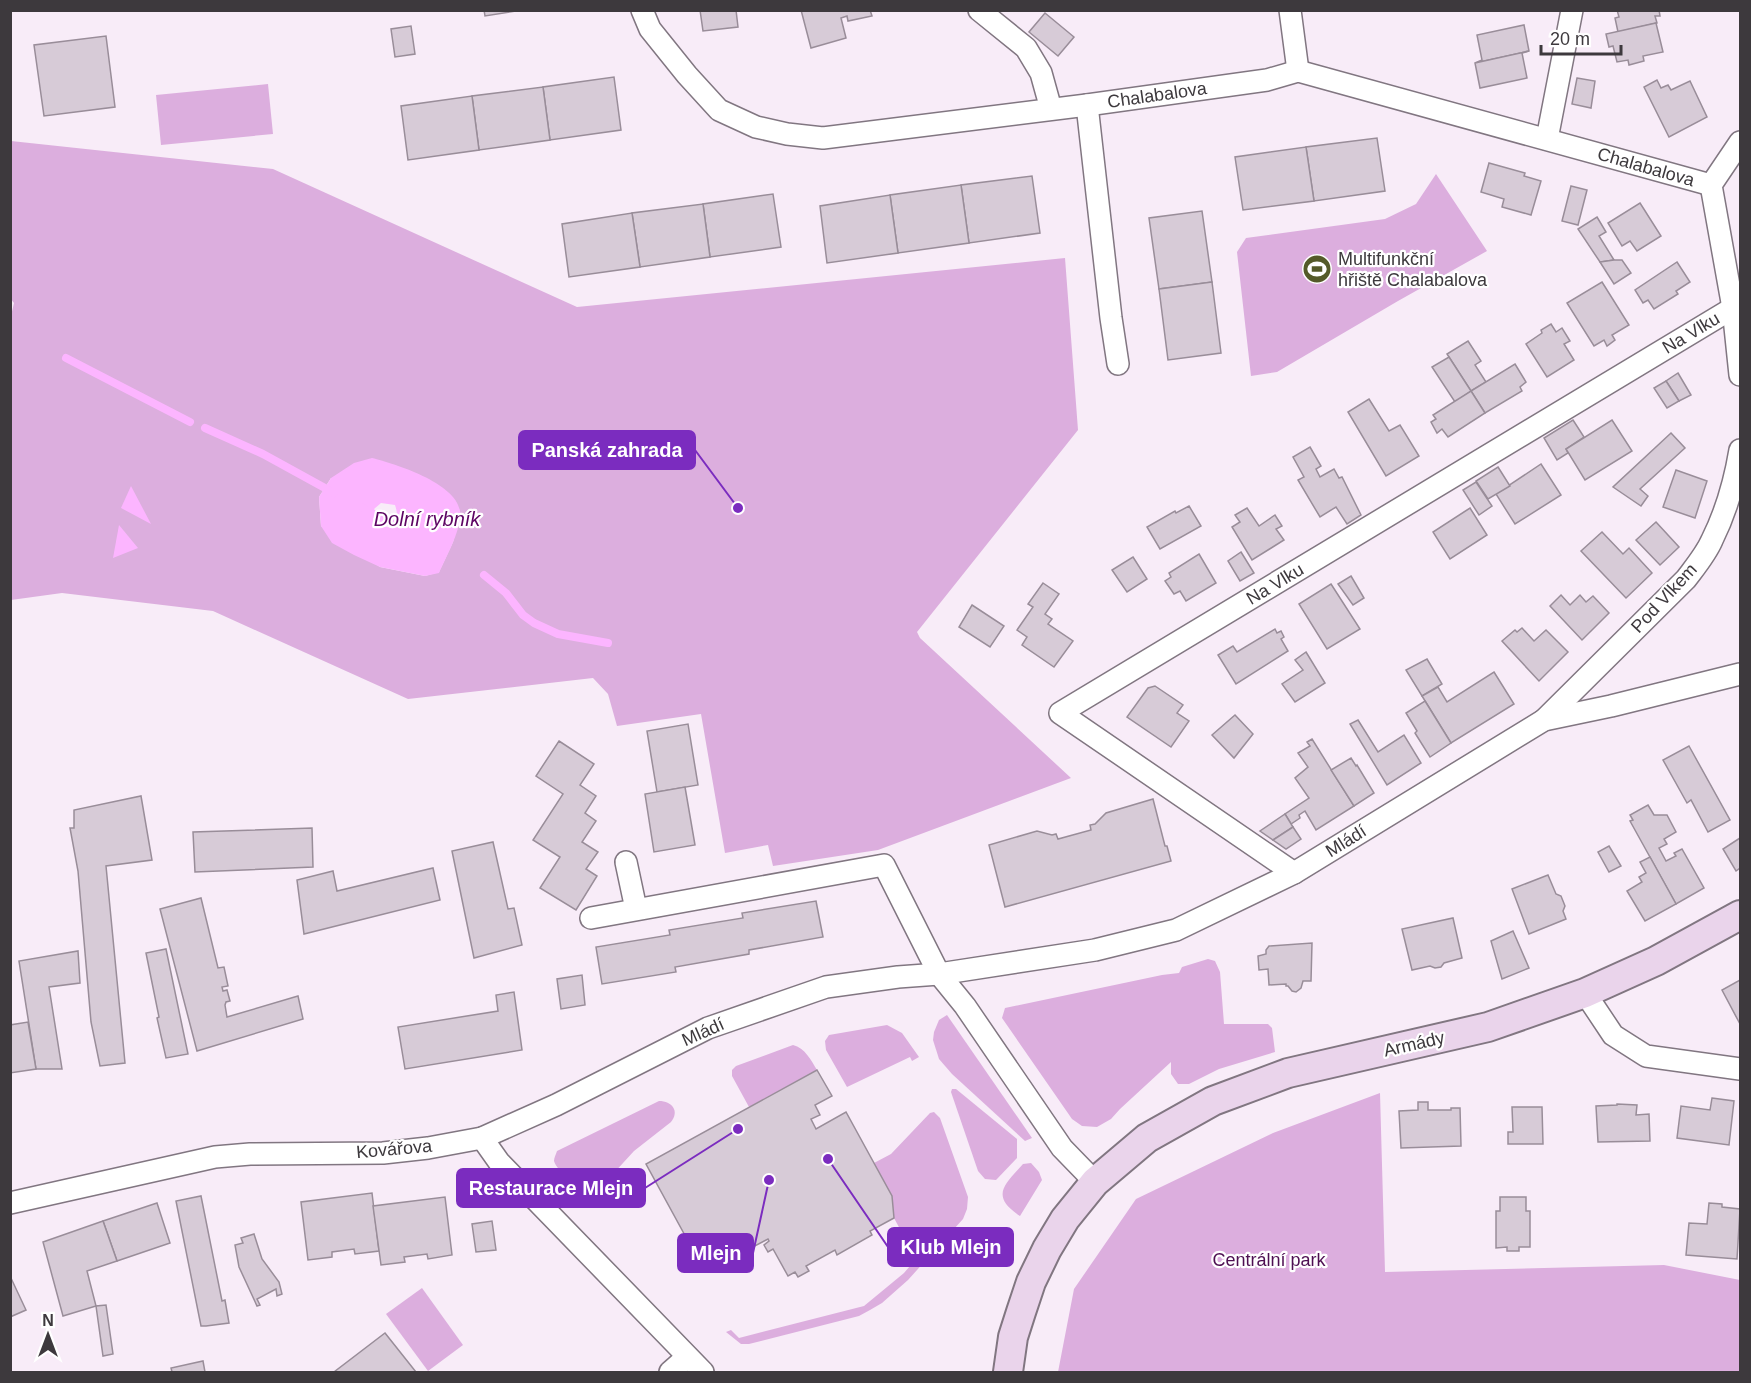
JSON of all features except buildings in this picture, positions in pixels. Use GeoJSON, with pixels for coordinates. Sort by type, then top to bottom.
{"type":"FeatureCollection","features":[{"type":"Feature","properties":{"kind":"street","name":"Chalabalova"},"geometry":{"type":"LineString","coordinates":[[642,10],[650,29],[719,110],[756,127],[787,134],[823,138],[1051,110],[1267,80],[1298,71],[1712,185]]}},
{"type":"Feature","properties":{"kind":"street"},"geometry":{"type":"LineString","coordinates":[[979,10],[1026,48],[1041,73],[1051,110]]}},
{"type":"Feature","properties":{"kind":"street"},"geometry":{"type":"LineString","coordinates":[[1290,10],[1298,71]]}},
{"type":"Feature","properties":{"kind":"street"},"geometry":{"type":"LineString","coordinates":[[1555,141],[1572,10]]}},
{"type":"Feature","properties":{"kind":"street"},"geometry":{"type":"LineString","coordinates":[[1088,105],[1118,364]]}},
{"type":"Feature","properties":{"kind":"street"},"geometry":{"type":"LineString","coordinates":[[1740,141],[1712,185],[1733,308],[1740,375]]}},
{"type":"Feature","properties":{"kind":"street","name":"Na Vlku"},"geometry":{"type":"LineString","coordinates":[[1294,873],[1060,713],[1733,308]]}},
{"type":"Feature","properties":{"kind":"street","name":"Pod Vlkem"},"geometry":{"type":"LineString","coordinates":[[1544,720],[1686,579],[1700,560],[1712,541],[1720,521],[1740,450]]}},
{"type":"Feature","properties":{"kind":"street","name":"Mládí"},"geometry":{"type":"LineString","coordinates":[[482,1138],[556,1104],[708,1028],[826,987],[939,974],[1095,950],[1176,930],[1294,873],[1544,720],[1740,674]]}},
{"type":"Feature","properties":{"kind":"street"},"geometry":{"type":"LineString","coordinates":[[626,862],[636,909]]}},
{"type":"Feature","properties":{"kind":"street"},"geometry":{"type":"LineString","coordinates":[[591,918],[884,865],[939,974],[965,1006],[1062,1148],[1095,1182]]}},
{"type":"Feature","properties":{"kind":"street","name":"Armády"},"geometry":{"type":"LineString","coordinates":[[1008,1372],[1013,1337],[1031,1282],[1047,1249],[1065,1220],[1095,1182],[1147,1138],[1213,1101],[1288,1073],[1488,1027],[1585,993],[1656,961],[1740,915]]}},
{"type":"Feature","properties":{"kind":"street"},"geometry":{"type":"LineString","coordinates":[[1585,993],[1613,1035],[1646,1056],[1740,1069]]}},
{"type":"Feature","properties":{"kind":"street"},"geometry":{"type":"LineString","coordinates":[[482,1138],[499,1162],[703,1372]]}},
{"type":"Feature","properties":{"kind":"street","name":"Kovářova"},"geometry":{"type":"LineString","coordinates":[[10,1203],[215,1157],[250,1154],[383,1153],[482,1138]]}},
{"type":"Feature","properties":{"kind":"street"},"geometry":{"type":"LineString","coordinates":[[670,1372],[687,1357]]}},
{"type":"Feature","properties":{"kind":"green space"},"geometry":{"type":"Polygon","coordinates":[[[268,84],[273,134],[161,145],[156,95],[268,84]]]}},
{"type":"Feature","properties":{"kind":"green space"},"geometry":{"type":"Polygon","coordinates":[[[11,141],[273,169],[577,307],[1065,258],[1078,430],[917,632],[920,638],[1071,778],[878,850],[773,866],[768,845],[725,853],[701,714],[617,726],[608,694],[593,678],[408,699],[213,611],[62,593],[11,600],[10,320],[14,303],[10,298],[11,141]],[[331,478],[319,497],[321,526],[380,567],[425,576],[439,572],[453,542],[460,514],[331,478]]]}},
{"type":"Feature","properties":{"kind":"green space"},"geometry":{"type":"Polygon","coordinates":[[[1436,174],[1487,251],[1277,372],[1251,376],[1237,252],[1246,238],[1385,219],[1416,204],[1436,174]]]}},
{"type":"Feature","properties":{"kind":"green space"},"geometry":{"type":"Polygon","coordinates":[[[1208,959],[1215,961],[1220,972],[1224,1024],[1268,1024],[1272,1028],[1275,1052],[1219,1069],[1189,1084],[1178,1084],[1171,1074],[1171,1062],[1111,1119],[1097,1127],[1082,1126],[1072,1119],[1002,1018],[1005,1008],[1179,973],[1182,967],[1208,959]]]}},
{"type":"Feature","properties":{"kind":"green space"},"geometry":{"type":"Polygon","coordinates":[[[947,1015],[1032,1138],[1025,1141],[952,1074],[939,1059],[933,1040],[934,1032],[939,1020],[947,1015]]]}},
{"type":"Feature","properties":{"kind":"green space"},"geometry":{"type":"Polygon","coordinates":[[[887,1025],[902,1033],[919,1057],[912,1061],[910,1057],[847,1087],[826,1050],[825,1041],[829,1035],[887,1025]]]}},
{"type":"Feature","properties":{"kind":"green space"},"geometry":{"type":"Polygon","coordinates":[[[793,1045],[810,1058],[817,1070],[749,1107],[732,1076],[732,1070],[736,1066],[793,1045]]]}},
{"type":"Feature","properties":{"kind":"green space"},"geometry":{"type":"Polygon","coordinates":[[[952,1089],[956,1089],[1017,1139],[1017,1158],[996,1180],[985,1179],[978,1171],[951,1092],[952,1089]]]}},
{"type":"Feature","properties":{"kind":"green space","name":"Centrální park"},"geometry":{"type":"Polygon","coordinates":[[[1380,1093],[1385,1272],[1664,1265],[1740,1280],[1740,1372],[1058,1372],[1074,1289],[1136,1199],[1273,1133],[1380,1093]]]}},
{"type":"Feature","properties":{"kind":"green space"},"geometry":{"type":"Polygon","coordinates":[[[659,1101],[664,1101],[673,1107],[674,1118],[634,1151],[590,1199],[559,1170],[554,1161],[557,1151],[659,1101]]]}},
{"type":"Feature","properties":{"kind":"green space"},"geometry":{"type":"Polygon","coordinates":[[[934,1112],[940,1118],[968,1197],[967,1209],[963,1219],[908,1280],[882,1303],[859,1316],[749,1344],[741,1344],[726,1332],[731,1330],[739,1338],[864,1306],[904,1273],[916,1259],[894,1218],[892,1196],[874,1163],[891,1154],[930,1113],[934,1112]]]}},
{"type":"Feature","properties":{"kind":"green space"},"geometry":{"type":"Polygon","coordinates":[[[1031,1163],[1039,1172],[1042,1180],[1020,1216],[1005,1202],[1003,1190],[1023,1164],[1031,1163]]]}},
{"type":"Feature","properties":{"kind":"green space"},"geometry":{"type":"Polygon","coordinates":[[[422,1288],[463,1345],[428,1371],[386,1314],[422,1288]]]}},
{"type":"Feature","properties":{"kind":"water","name":"Dolní rybník"},"geometry":{"type":"Polygon","coordinates":[[[372,458],[409,470],[437,484],[456,501],[460,511],[459,526],[439,573],[425,576],[380,567],[332,543],[321,526],[319,497],[331,478],[354,463],[372,458]],[[381,503],[374,509],[373,519],[382,526],[392,528],[397,517],[395,505],[381,503]]]}},
{"type":"Feature","properties":{"kind":"water"},"geometry":{"type":"Polygon","coordinates":[[[131,486],[151,524],[121,508],[131,486]]]}},
{"type":"Feature","properties":{"kind":"water"},"geometry":{"type":"Polygon","coordinates":[[[119,525],[138,548],[113,558],[119,525]]]}},
{"type":"Feature","properties":{"kind":"waterway"},"geometry":{"type":"LineString","coordinates":[[66,358],[190,422]]}},
{"type":"Feature","properties":{"kind":"waterway"},"geometry":{"type":"LineString","coordinates":[[205,428],[263,454],[334,493]]}},
{"type":"Feature","properties":{"kind":"waterway"},"geometry":{"type":"LineString","coordinates":[[363,508],[402,529]]}},
{"type":"Feature","properties":{"kind":"waterway"},"geometry":{"type":"LineString","coordinates":[[484,575],[506,593],[523,615],[534,623],[558,634],[608,643]]}},
{"type":"Feature","properties":{"kind":"place","name":"Multifunkční hřiště Chalabalova"},"geometry":{"type":"Point","coordinates":[1317,269]}},
{"type":"Feature","properties":{"kind":"place","name":"Panská zahrada"},"geometry":{"type":"Point","coordinates":[738,508]}},
{"type":"Feature","properties":{"kind":"place","name":"Restaurace Mlejn"},"geometry":{"type":"Point","coordinates":[738,1129]}},
{"type":"Feature","properties":{"kind":"place","name":"Klub Mlejn"},"geometry":{"type":"Point","coordinates":[828,1159]}},
{"type":"Feature","properties":{"kind":"place","name":"Mlejn"},"geometry":{"type":"Point","coordinates":[769,1180]}}]}
